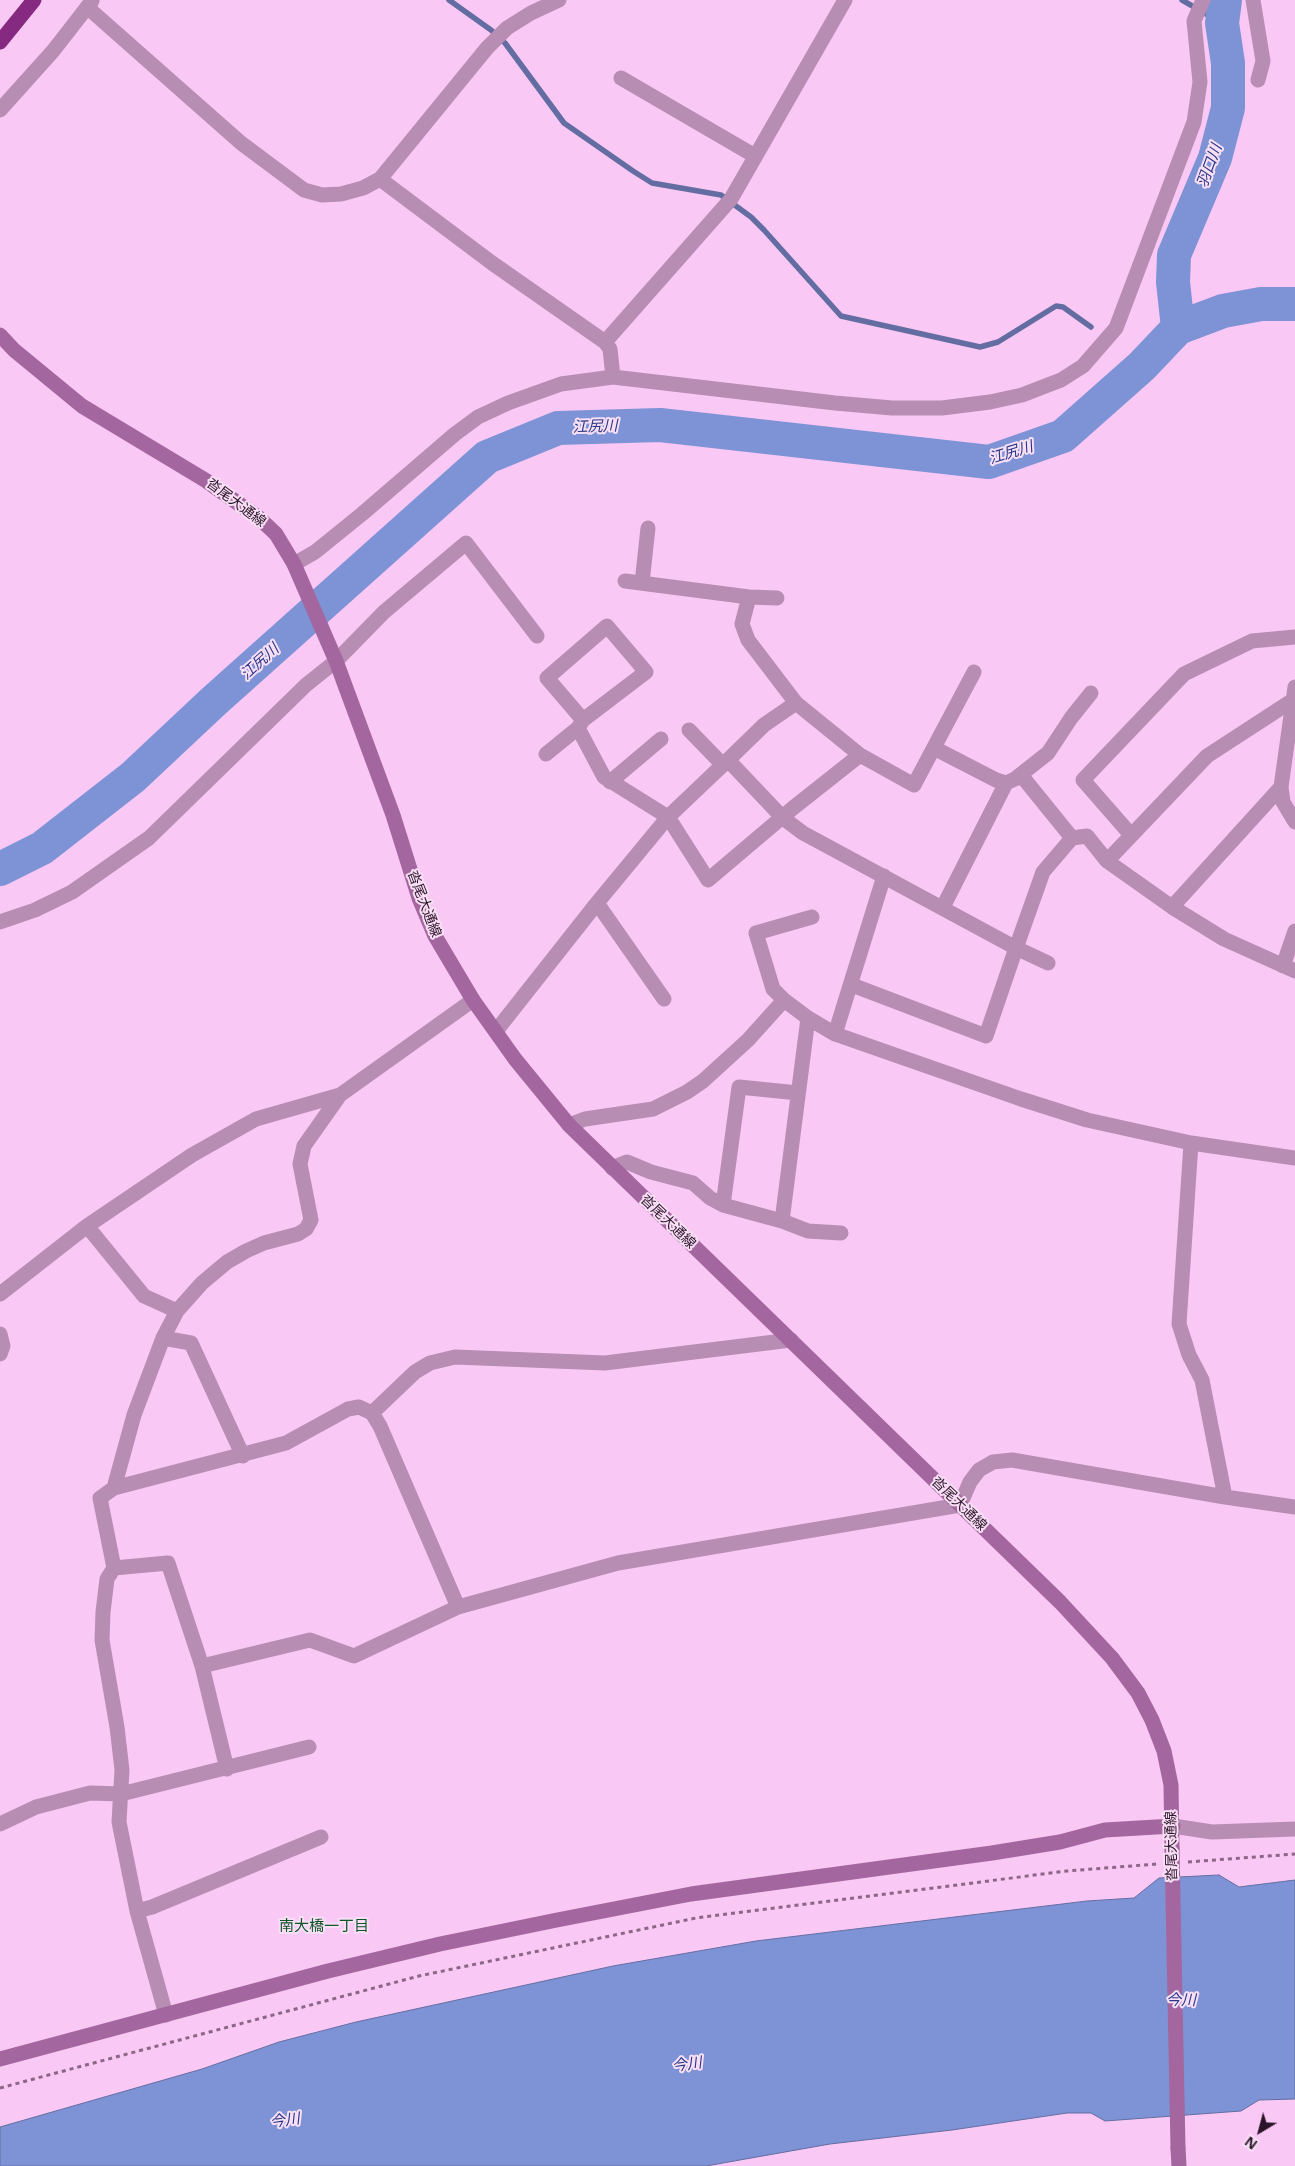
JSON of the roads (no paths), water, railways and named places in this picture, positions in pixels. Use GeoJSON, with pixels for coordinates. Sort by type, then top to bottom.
{"type":"FeatureCollection","features":[{"type":"Feature","properties":{"kind":"highway"},"geometry":{"type":"LineString","coordinates":[[0,42],[34,0]]}},
{"type":"Feature","properties":{"kind":"main road","name":"沓尾大通線"},"geometry":{"type":"LineString","coordinates":[[0,335],[14,350],[82,406],[205,480],[259,518],[276,534],[294,564],[336,661],[393,815],[419,898],[435,936],[473,1000],[515,1059],[569,1125],[612,1168],[1060,1602],[1112,1658],[1138,1693],[1152,1720],[1164,1751],[1171,1785],[1179,2166]]}},
{"type":"Feature","properties":{"kind":"main road"},"geometry":{"type":"LineString","coordinates":[[0,2059],[440,1944],[681,1896],[992,1853],[1060,1842],[1105,1830],[1173,1826]]}},
{"type":"Feature","properties":{"kind":"street"},"geometry":{"type":"LineString","coordinates":[[0,110],[53,51],[90,4],[240,143],[304,190],[322,195],[341,194],[363,188],[380,179],[488,48],[507,28],[531,13],[559,0]]}},
{"type":"Feature","properties":{"kind":"street"},"geometry":{"type":"LineString","coordinates":[[605,342],[732,199],[845,0]]}},
{"type":"Feature","properties":{"kind":"street"},"geometry":{"type":"LineString","coordinates":[[294,564],[314,552],[342,530],[455,434],[478,417],[508,402],[561,384],[613,377],[835,403],[892,408],[942,408],[990,402],[1022,395],[1062,380],[1082,366],[1116,328],[1194,122],[1200,82],[1194,20],[1203,0]]}},
{"type":"Feature","properties":{"kind":"street"},"geometry":{"type":"LineString","coordinates":[[1253,0],[1263,61],[1258,80]]}},
{"type":"Feature","properties":{"kind":"street"},"geometry":{"type":"LineString","coordinates":[[621,78],[755,156]]}},
{"type":"Feature","properties":{"kind":"street"},"geometry":{"type":"LineString","coordinates":[[380,179],[492,263],[605,342],[610,349],[613,377]]}},
{"type":"Feature","properties":{"kind":"street"},"geometry":{"type":"LineString","coordinates":[[642,583],[648,528]]}},
{"type":"Feature","properties":{"kind":"street"},"geometry":{"type":"LineString","coordinates":[[0,922],[35,910],[72,892],[149,838],[306,684],[336,661],[384,612],[466,543],[537,636]]}},
{"type":"Feature","properties":{"kind":"street"},"geometry":{"type":"LineString","coordinates":[[625,581],[748,597],[777,598]]}},
{"type":"Feature","properties":{"kind":"street"},"geometry":{"type":"LineString","coordinates":[[748,597],[742,624],[748,640],[796,703],[860,755],[914,785],[974,672]]}},
{"type":"Feature","properties":{"kind":"street"},"geometry":{"type":"LineString","coordinates":[[546,754],[581,724],[646,672],[607,626],[547,678],[581,724],[604,777],[668,817],[708,880],[860,755]]}},
{"type":"Feature","properties":{"kind":"street"},"geometry":{"type":"LineString","coordinates":[[1131,835],[1083,780],[1184,674],[1252,641],[1295,636]]}},
{"type":"Feature","properties":{"kind":"street"},"geometry":{"type":"LineString","coordinates":[[943,907],[1006,783],[1021,775],[1048,753],[1071,718],[1091,693]]}},
{"type":"Feature","properties":{"kind":"street"},"geometry":{"type":"LineString","coordinates":[[1107,861],[1207,756],[1294,693]]}},
{"type":"Feature","properties":{"kind":"street"},"geometry":{"type":"LineString","coordinates":[[1294,693],[1281,788],[1282,802],[1295,822]]}},
{"type":"Feature","properties":{"kind":"street"},"geometry":{"type":"LineString","coordinates":[[496,1032],[597,903],[668,817],[764,726],[796,703]]}},
{"type":"Feature","properties":{"kind":"street"},"geometry":{"type":"LineString","coordinates":[[688,730],[726,762],[783,818],[803,833],[1016,948],[1048,963]]}},
{"type":"Feature","properties":{"kind":"street"},"geometry":{"type":"LineString","coordinates":[[610,782],[661,739]]}},
{"type":"Feature","properties":{"kind":"street"},"geometry":{"type":"LineString","coordinates":[[934,748],[996,780],[1006,783]]}},
{"type":"Feature","properties":{"kind":"street"},"geometry":{"type":"LineString","coordinates":[[1021,775],[1072,838]]}},
{"type":"Feature","properties":{"kind":"street"},"geometry":{"type":"LineString","coordinates":[[1172,907],[1281,788]]}},
{"type":"Feature","properties":{"kind":"street"},"geometry":{"type":"LineString","coordinates":[[852,985],[986,1036],[1042,872],[1072,838],[1087,836],[1107,861],[1172,907],[1224,939],[1289,969],[1295,932]]}},
{"type":"Feature","properties":{"kind":"street"},"geometry":{"type":"LineString","coordinates":[[835,1034],[852,985],[884,876]]}},
{"type":"Feature","properties":{"kind":"street"},"geometry":{"type":"LineString","coordinates":[[597,903],[664,999]]}},
{"type":"Feature","properties":{"kind":"street"},"geometry":{"type":"LineString","coordinates":[[812,917],[756,933],[773,989],[808,1018],[835,1034],[1021,1099],[1088,1120],[1191,1142],[1295,1158]]}},
{"type":"Feature","properties":{"kind":"street"},"geometry":{"type":"LineString","coordinates":[[114,1488],[134,1415],[163,1338],[177,1311],[202,1283],[227,1262],[264,1243],[298,1234],[306,1229],[310,1220],[300,1164],[304,1146],[340,1095],[473,1000]]}},
{"type":"Feature","properties":{"kind":"street"},"geometry":{"type":"LineString","coordinates":[[569,1125],[585,1119],[653,1109],[686,1092],[704,1081],[748,1040],[784,1000]]}},
{"type":"Feature","properties":{"kind":"street"},"geometry":{"type":"LineString","coordinates":[[782,1221],[808,1018]]}},
{"type":"Feature","properties":{"kind":"street"},"geometry":{"type":"LineString","coordinates":[[723,1205],[739,1087],[798,1093]]}},
{"type":"Feature","properties":{"kind":"street"},"geometry":{"type":"LineString","coordinates":[[0,1294],[87,1226],[192,1155],[256,1119],[340,1095]]}},
{"type":"Feature","properties":{"kind":"street"},"geometry":{"type":"LineString","coordinates":[[1191,1142],[1179,1324],[1189,1355],[1202,1380],[1225,1497]]}},
{"type":"Feature","properties":{"kind":"street"},"geometry":{"type":"LineString","coordinates":[[612,1168],[627,1162],[651,1172],[693,1183],[710,1198],[723,1205],[782,1221],[808,1231],[841,1233]]}},
{"type":"Feature","properties":{"kind":"street"},"geometry":{"type":"LineString","coordinates":[[87,1226],[144,1296],[177,1311]]}},
{"type":"Feature","properties":{"kind":"street"},"geometry":{"type":"LineString","coordinates":[[0,1334],[3,1346],[0,1354]]}},
{"type":"Feature","properties":{"kind":"street"},"geometry":{"type":"LineString","coordinates":[[163,1338],[190,1343],[243,1456]]}},
{"type":"Feature","properties":{"kind":"street"},"geometry":{"type":"LineString","coordinates":[[372,1413],[415,1372],[430,1363],[455,1357],[605,1363],[791,1340]]}},
{"type":"Feature","properties":{"kind":"street"},"geometry":{"type":"LineString","coordinates":[[166,2016],[137,1910],[119,1822],[122,1770],[118,1728],[102,1640],[102,1612],[107,1579],[114,1568],[100,1498],[114,1488],[286,1444],[348,1409],[359,1407],[372,1413],[380,1426],[458,1607]]}},
{"type":"Feature","properties":{"kind":"street"},"geometry":{"type":"LineString","coordinates":[[202,1666],[310,1640],[354,1656],[458,1607],[618,1563],[960,1504],[970,1482],[980,1470],[993,1462],[1012,1460],[1225,1497],[1295,1506]]}},
{"type":"Feature","properties":{"kind":"street"},"geometry":{"type":"LineString","coordinates":[[114,1568],[168,1563],[202,1666],[227,1768]]}},
{"type":"Feature","properties":{"kind":"street"},"geometry":{"type":"LineString","coordinates":[[0,1824],[36,1807],[90,1793],[121,1794],[309,1747]]}},
{"type":"Feature","properties":{"kind":"street"},"geometry":{"type":"LineString","coordinates":[[1173,1826],[1212,1832],[1295,1828]]}},
{"type":"Feature","properties":{"kind":"street"},"geometry":{"type":"LineString","coordinates":[[137,1910],[152,1908],[321,1837]]}},
{"type":"Feature","properties":{"kind":"water","name":"今川"},"geometry":{"type":"Polygon","coordinates":[[[1219,1875],[1239,1887],[1295,1880],[1295,2099],[1259,2100],[1241,2111],[1105,2121],[1091,2113],[1067,2113],[952,2130],[830,2144],[706,2166],[0,2166],[0,2127],[202,2069],[279,2042],[356,2022],[613,1966],[756,1941],[1087,1901],[1134,1898],[1159,1878],[1219,1875]]]}},
{"type":"Feature","properties":{"kind":"waterway"},"geometry":{"type":"LineString","coordinates":[[449,0],[491,30],[505,43],[564,123],[652,183],[721,195],[751,217],[764,230],[841,316],[980,347],[998,342],[1056,306],[1063,307],[1091,327]]}},
{"type":"Feature","properties":{"kind":"waterway"},"geometry":{"type":"LineString","coordinates":[[1182,0],[1222,23]]}},
{"type":"Feature","properties":{"kind":"waterway","name":"羽口川"},"geometry":{"type":"LineString","coordinates":[[1178,328],[1173,282],[1174,255],[1215,158],[1228,108],[1228,63],[1222,23],[1225,0]]}},
{"type":"Feature","properties":{"kind":"waterway","name":"江尻川"},"geometry":{"type":"LineString","coordinates":[[0,869],[42,848],[133,777],[214,701],[487,457],[558,428],[660,425],[989,462],[1063,436],[1142,366],[1178,328],[1223,311],[1261,304],[1295,304]]}},
{"type":"Feature","properties":{"kind":"district","name":"南大橋一丁目"},"geometry":{"type":"Point","coordinates":[324,1927]}}]}
